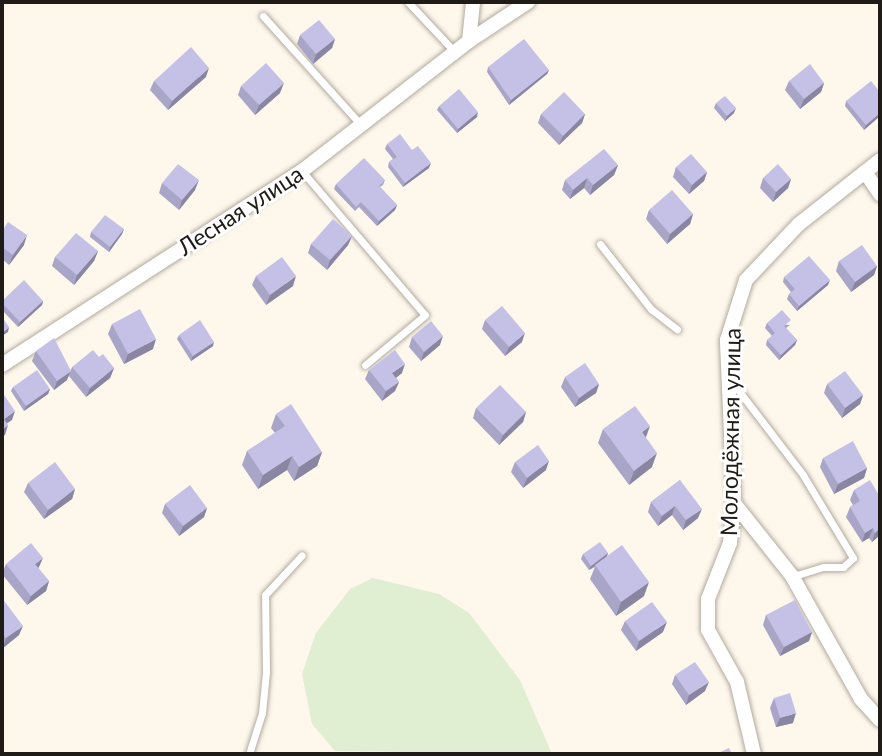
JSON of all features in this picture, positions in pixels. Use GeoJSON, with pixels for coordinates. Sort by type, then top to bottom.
{"type":"FeatureCollection","features":[{"type":"Feature","properties":{"kind":"street"},"geometry":{"type":"LineString","coordinates":[[469,41],[473,2]]}},
{"type":"Feature","properties":{"kind":"street","name":"Лесная улица"},"geometry":{"type":"LineString","coordinates":[[2,365],[302,171],[454,52],[528,2]]}},
{"type":"Feature","properties":{"kind":"street","name":"Молодёжная улица"},"geometry":{"type":"LineString","coordinates":[[754,754],[737,682],[709,630],[708,600],[730,542],[734,503],[727,340],[746,281],[799,224],[880,160]]}},
{"type":"Feature","properties":{"kind":"street"},"geometry":{"type":"LineString","coordinates":[[865,172],[880,194]]}},
{"type":"Feature","properties":{"kind":"street"},"geometry":{"type":"LineString","coordinates":[[734,503],[792,576],[861,699],[880,720]]}},
{"type":"Feature","properties":{"kind":"lane"},"geometry":{"type":"LineString","coordinates":[[408,2],[454,52]]}},
{"type":"Feature","properties":{"kind":"lane"},"geometry":{"type":"LineString","coordinates":[[264,16],[362,126]]}},
{"type":"Feature","properties":{"kind":"lane"},"geometry":{"type":"LineString","coordinates":[[302,171],[425,315],[365,365]]}},
{"type":"Feature","properties":{"kind":"lane"},"geometry":{"type":"LineString","coordinates":[[600,244],[651,309],[677,329]]}},
{"type":"Feature","properties":{"kind":"lane"},"geometry":{"type":"LineString","coordinates":[[727,376],[803,475],[853,558],[843,567],[822,567],[792,576]]}},
{"type":"Feature","properties":{"kind":"lane"},"geometry":{"type":"LineString","coordinates":[[249,754],[262,713],[266,672],[265,595],[302,555]]}},
{"type":"Feature","properties":{"kind":"green space"},"geometry":{"type":"Polygon","coordinates":[[[373,578],[439,594],[469,613],[520,680],[552,754],[335,751],[312,724],[302,674],[316,633],[350,589],[373,578]]]}},
{"type":"Feature","properties":{"kind":"building"},"geometry":{"type":"Polygon","coordinates":[[[319,20],[335,39],[316,54],[300,35],[319,20]]]}},
{"type":"Feature","properties":{"kind":"building"},"geometry":{"type":"Polygon","coordinates":[[[524,39],[549,70],[511,100],[488,67],[524,39]]]}},
{"type":"Feature","properties":{"kind":"building"},"geometry":{"type":"Polygon","coordinates":[[[191,47],[209,68],[172,101],[154,81],[191,47]]]}},
{"type":"Feature","properties":{"kind":"building"},"geometry":{"type":"Polygon","coordinates":[[[266,63],[284,83],[259,105],[241,86],[266,63]]]}},
{"type":"Feature","properties":{"kind":"building"},"geometry":{"type":"Polygon","coordinates":[[[810,64],[824,83],[804,99],[789,81],[810,64]]]}},
{"type":"Feature","properties":{"kind":"building"},"geometry":{"type":"Polygon","coordinates":[[[871,81],[880,92],[880,113],[866,125],[846,101],[871,81]]]}},
{"type":"Feature","properties":{"kind":"building"},"geometry":{"type":"Polygon","coordinates":[[[459,89],[478,112],[458,129],[439,106],[459,89]]]}},
{"type":"Feature","properties":{"kind":"building"},"geometry":{"type":"Polygon","coordinates":[[[564,92],[585,114],[563,136],[541,114],[564,92]]]}},
{"type":"Feature","properties":{"kind":"building"},"geometry":{"type":"Polygon","coordinates":[[[725,96],[736,108],[727,116],[716,103],[725,96]]]}},
{"type":"Feature","properties":{"kind":"building"},"geometry":{"type":"Polygon","coordinates":[[[400,134],[412,150],[418,146],[431,163],[405,183],[389,162],[397,157],[387,144],[400,134]]]}},
{"type":"Feature","properties":{"kind":"building"},"geometry":{"type":"Polygon","coordinates":[[[604,149],[618,165],[593,185],[587,178],[573,190],[565,180],[604,149]]]}},
{"type":"Feature","properties":{"kind":"building"},"geometry":{"type":"Polygon","coordinates":[[[691,154],[707,172],[692,185],[676,167],[691,154]]]}},
{"type":"Feature","properties":{"kind":"building"},"geometry":{"type":"Polygon","coordinates":[[[364,158],[385,180],[379,186],[397,205],[379,221],[361,202],[356,207],[336,184],[364,158]]]}},
{"type":"Feature","properties":{"kind":"building"},"geometry":{"type":"Polygon","coordinates":[[[178,164],[199,180],[182,200],[162,183],[178,164]]]}},
{"type":"Feature","properties":{"kind":"building"},"geometry":{"type":"Polygon","coordinates":[[[778,164],[791,179],[776,192],[763,178],[778,164]]]}},
{"type":"Feature","properties":{"kind":"building"},"geometry":{"type":"Polygon","coordinates":[[[672,190],[693,214],[670,234],[649,210],[672,190]]]}},
{"type":"Feature","properties":{"kind":"building"},"geometry":{"type":"Polygon","coordinates":[[[105,215],[124,229],[110,247],[91,232],[105,215]]]}},
{"type":"Feature","properties":{"kind":"building"},"geometry":{"type":"Polygon","coordinates":[[[333,219],[352,236],[330,260],[311,244],[333,219]]]}},
{"type":"Feature","properties":{"kind":"building"},"geometry":{"type":"Polygon","coordinates":[[[8,222],[27,235],[13,255],[2,247],[2,231],[8,222]]]}},
{"type":"Feature","properties":{"kind":"building"},"geometry":{"type":"Polygon","coordinates":[[[76,233],[98,251],[77,275],[55,257],[76,233]]]}},
{"type":"Feature","properties":{"kind":"building"},"geometry":{"type":"Polygon","coordinates":[[[862,245],[877,266],[855,282],[839,261],[862,245]]]}},
{"type":"Feature","properties":{"kind":"building"},"geometry":{"type":"Polygon","coordinates":[[[809,256],[830,280],[799,306],[789,294],[795,289],[784,277],[809,256]]]}},
{"type":"Feature","properties":{"kind":"building"},"geometry":{"type":"Polygon","coordinates":[[[282,257],[296,276],[270,295],[256,276],[282,257]]]}},
{"type":"Feature","properties":{"kind":"building"},"geometry":{"type":"Polygon","coordinates":[[[24,280],[43,301],[20,322],[2,301],[24,280]]]}},
{"type":"Feature","properties":{"kind":"building"},"geometry":{"type":"Polygon","coordinates":[[[502,306],[525,333],[509,347],[485,320],[502,306]]]}},
{"type":"Feature","properties":{"kind":"building"},"geometry":{"type":"Polygon","coordinates":[[[140,309],[156,339],[128,354],[112,324],[140,309]]]}},
{"type":"Feature","properties":{"kind":"building"},"geometry":{"type":"Polygon","coordinates":[[[782,310],[791,320],[784,326],[797,340],[781,355],[767,340],[775,333],[767,323],[782,310]]]}},
{"type":"Feature","properties":{"kind":"building"},"geometry":{"type":"Polygon","coordinates":[[[2,317],[9,327],[2,333],[2,317]]]}},
{"type":"Feature","properties":{"kind":"building"},"geometry":{"type":"Polygon","coordinates":[[[200,320],[214,342],[193,356],[179,335],[200,320]]]}},
{"type":"Feature","properties":{"kind":"building"},"geometry":{"type":"Polygon","coordinates":[[[431,321],[443,336],[424,352],[412,337],[431,321]]]}},
{"type":"Feature","properties":{"kind":"building"},"geometry":{"type":"Polygon","coordinates":[[[54,338],[71,371],[57,381],[36,351],[54,338]]]}},
{"type":"Feature","properties":{"kind":"building"},"geometry":{"type":"Polygon","coordinates":[[[93,350],[99,357],[103,354],[114,368],[90,388],[72,367],[93,350]]]}},
{"type":"Feature","properties":{"kind":"building"},"geometry":{"type":"Polygon","coordinates":[[[395,350],[405,364],[392,373],[399,382],[386,391],[369,370],[395,350]]]}},
{"type":"Feature","properties":{"kind":"building"},"geometry":{"type":"Polygon","coordinates":[[[585,363],[599,384],[579,398],[565,377],[585,363]]]}},
{"type":"Feature","properties":{"kind":"building"},"geometry":{"type":"Polygon","coordinates":[[[37,370],[50,389],[26,406],[13,387],[37,370]]]}},
{"type":"Feature","properties":{"kind":"building"},"geometry":{"type":"Polygon","coordinates":[[[845,371],[863,395],[845,408],[827,384],[845,371]]]}},
{"type":"Feature","properties":{"kind":"building"},"geometry":{"type":"Polygon","coordinates":[[[500,385],[526,412],[503,435],[476,408],[500,385]]]}},
{"type":"Feature","properties":{"kind":"building"},"geometry":{"type":"Polygon","coordinates":[[[2,392],[15,411],[4,419],[8,425],[2,430],[2,392]]]}},
{"type":"Feature","properties":{"kind":"building"},"geometry":{"type":"Polygon","coordinates":[[[291,404],[322,452],[299,467],[292,456],[263,475],[247,451],[285,426],[276,414],[291,404]]]}},
{"type":"Feature","properties":{"kind":"building"},"geometry":{"type":"Polygon","coordinates":[[[635,406],[650,426],[642,432],[657,453],[634,471],[603,429],[635,406]]]}},
{"type":"Feature","properties":{"kind":"building"},"geometry":{"type":"Polygon","coordinates":[[[853,441],[867,468],[838,484],[823,458],[853,441]]]}},
{"type":"Feature","properties":{"kind":"building"},"geometry":{"type":"Polygon","coordinates":[[[538,445],[549,461],[527,478],[515,462],[538,445]]]}},
{"type":"Feature","properties":{"kind":"building"},"geometry":{"type":"Polygon","coordinates":[[[55,462],[75,489],[48,510],[28,483],[55,462]]]}},
{"type":"Feature","properties":{"kind":"building"},"geometry":{"type":"Polygon","coordinates":[[[680,480],[702,509],[686,520],[675,506],[662,516],[651,502],[680,480]]]}},
{"type":"Feature","properties":{"kind":"building"},"geometry":{"type":"Polygon","coordinates":[[[870,480],[880,497],[880,528],[875,533],[873,528],[865,533],[850,507],[860,501],[854,490],[870,480]]]}},
{"type":"Feature","properties":{"kind":"building"},"geometry":{"type":"Polygon","coordinates":[[[190,485],[207,508],[183,526],[165,504],[190,485]]]}},
{"type":"Feature","properties":{"kind":"building"},"geometry":{"type":"Polygon","coordinates":[[[600,542],[608,553],[591,566],[583,554],[600,542]]]}},
{"type":"Feature","properties":{"kind":"building"},"geometry":{"type":"Polygon","coordinates":[[[31,543],[43,558],[35,564],[49,581],[31,596],[6,564],[31,543]]]}},
{"type":"Feature","properties":{"kind":"building"},"geometry":{"type":"Polygon","coordinates":[[[622,545],[649,582],[621,602],[595,565],[622,545]]]}},
{"type":"Feature","properties":{"kind":"building"},"geometry":{"type":"Polygon","coordinates":[[[2,598],[23,626],[6,638],[2,634],[2,598]]]}},
{"type":"Feature","properties":{"kind":"building"},"geometry":{"type":"Polygon","coordinates":[[[795,600],[812,632],[784,647],[766,615],[795,600]]]}},
{"type":"Feature","properties":{"kind":"building"},"geometry":{"type":"Polygon","coordinates":[[[652,602],[667,622],[639,641],[625,621],[652,602]]]}},
{"type":"Feature","properties":{"kind":"building"},"geometry":{"type":"Polygon","coordinates":[[[695,662],[709,682],[689,695],[675,675],[695,662]]]}},
{"type":"Feature","properties":{"kind":"building"},"geometry":{"type":"Polygon","coordinates":[[[790,693],[796,713],[780,718],[774,698],[790,693]]]}},
{"type":"Feature","properties":{"kind":"building"},"geometry":{"type":"Polygon","coordinates":[[[729,748],[732,754],[716,754],[729,748]]]}}]}
